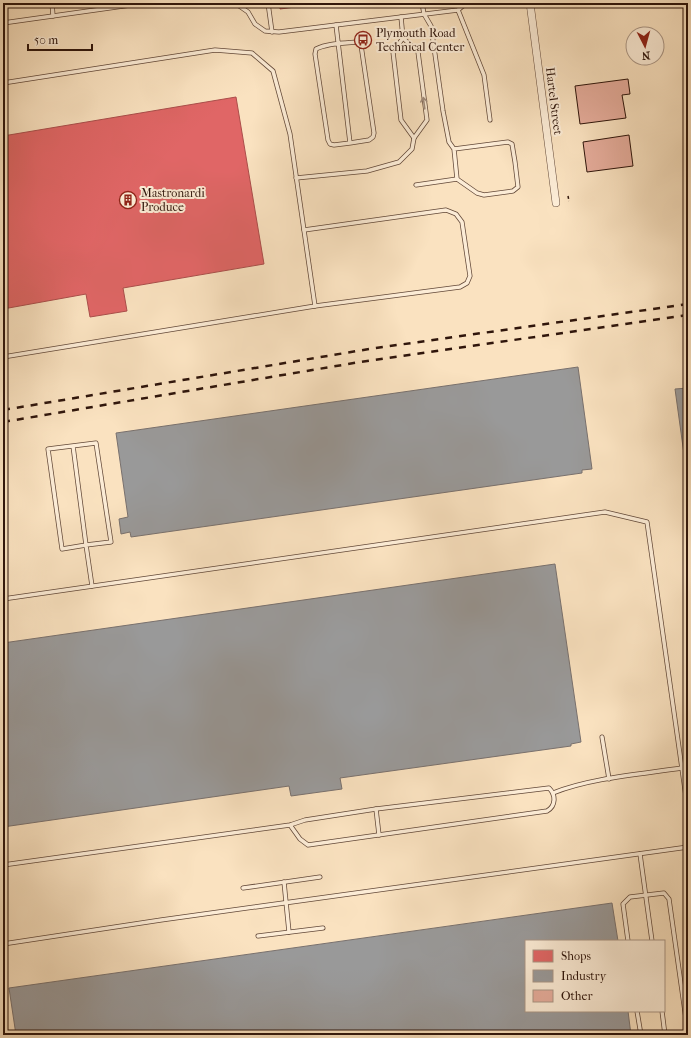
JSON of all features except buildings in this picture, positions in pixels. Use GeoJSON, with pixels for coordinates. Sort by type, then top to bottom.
{"type":"FeatureCollection","features":[{"type":"Feature","properties":{"kind":"street","name":"Hartel Street"},"geometry":{"type":"LineString","coordinates":[[530,3],[556,203]]}},
{"type":"Feature","properties":{"kind":"lane"},"geometry":{"type":"LineString","coordinates":[[28,3],[29,5],[52,3],[53,16]]}},
{"type":"Feature","properties":{"kind":"lane"},"geometry":{"type":"LineString","coordinates":[[3,23],[145,3]]}},
{"type":"Feature","properties":{"kind":"lane"},"geometry":{"type":"LineString","coordinates":[[235,3],[241,5],[248,12],[255,24],[265,31],[272,32],[458,10],[464,5],[464,3]]}},
{"type":"Feature","properties":{"kind":"lane"},"geometry":{"type":"LineString","coordinates":[[268,3],[272,32]]}},
{"type":"Feature","properties":{"kind":"lane"},"geometry":{"type":"LineString","coordinates":[[422,3],[424,14],[431,26],[443,112],[449,142],[454,149],[458,179]]}},
{"type":"Feature","properties":{"kind":"lane"},"geometry":{"type":"LineString","coordinates":[[458,10],[484,75],[490,120]]}},
{"type":"Feature","properties":{"kind":"lane"},"geometry":{"type":"LineString","coordinates":[[401,17],[403,38],[393,52],[402,120],[414,138]]}},
{"type":"Feature","properties":{"kind":"lane"},"geometry":{"type":"LineString","coordinates":[[336,25],[350,143]]}},
{"type":"Feature","properties":{"kind":"lane"},"geometry":{"type":"LineString","coordinates":[[296,178],[367,171],[400,162],[412,149],[414,138],[427,120],[418,52],[403,38]]}},
{"type":"Feature","properties":{"kind":"lane"},"geometry":{"type":"LineString","coordinates":[[358,42],[361,45],[374,132],[373,137],[369,140],[350,143],[334,145],[330,144],[328,140],[316,49],[321,46],[358,42]]}},
{"type":"Feature","properties":{"kind":"lane"},"geometry":{"type":"LineString","coordinates":[[3,83],[215,50],[252,54],[272,71],[290,134],[315,306]]}},
{"type":"Feature","properties":{"kind":"lane"},"geometry":{"type":"LineString","coordinates":[[416,185],[458,179],[477,193],[484,195],[513,191],[518,187],[516,162],[512,144],[508,142],[454,149]]}},
{"type":"Feature","properties":{"kind":"lane"},"geometry":{"type":"LineString","coordinates":[[3,357],[315,306],[460,287],[467,283],[470,276],[462,222],[456,214],[446,210],[304,230]]}},
{"type":"Feature","properties":{"kind":"lane"},"geometry":{"type":"LineString","coordinates":[[96,442],[111,542],[86,545],[62,549],[48,449],[96,442]]}},
{"type":"Feature","properties":{"kind":"lane"},"geometry":{"type":"LineString","coordinates":[[73,446],[92,586]]}},
{"type":"Feature","properties":{"kind":"lane"},"geometry":{"type":"LineString","coordinates":[[3,599],[605,512],[647,522],[688,811]]}},
{"type":"Feature","properties":{"kind":"lane"},"geometry":{"type":"LineString","coordinates":[[602,737],[608,779]]}},
{"type":"Feature","properties":{"kind":"lane"},"geometry":{"type":"LineString","coordinates":[[553,793],[564,788],[608,779],[682,768]]}},
{"type":"Feature","properties":{"kind":"lane"},"geometry":{"type":"LineString","coordinates":[[3,865],[290,825],[305,820],[549,788],[553,793],[555,801],[552,808],[547,811],[308,845],[300,839],[290,825]]}},
{"type":"Feature","properties":{"kind":"lane"},"geometry":{"type":"LineString","coordinates":[[376,810],[379,835]]}},
{"type":"Feature","properties":{"kind":"lane"},"geometry":{"type":"LineString","coordinates":[[3,944],[286,902],[688,847]]}},
{"type":"Feature","properties":{"kind":"lane"},"geometry":{"type":"LineString","coordinates":[[640,854],[652,940]]}},
{"type":"Feature","properties":{"kind":"lane"},"geometry":{"type":"LineString","coordinates":[[243,888],[320,877]]}},
{"type":"Feature","properties":{"kind":"lane"},"geometry":{"type":"LineString","coordinates":[[284,882],[289,932]]}},
{"type":"Feature","properties":{"kind":"lane"},"geometry":{"type":"LineString","coordinates":[[628,940],[623,904],[630,897],[664,893],[669,899],[688,1033]]}},
{"type":"Feature","properties":{"kind":"lane"},"geometry":{"type":"LineString","coordinates":[[258,936],[323,928]]}},
{"type":"Feature","properties":{"kind":"lane"},"geometry":{"type":"LineString","coordinates":[[637,1012],[641,1035]]}},
{"type":"Feature","properties":{"kind":"lane"},"geometry":{"type":"LineString","coordinates":[[662,1012],[665,1035]]}},
{"type":"Feature","properties":{"kind":"path"},"geometry":{"type":"LineString","coordinates":[[568,196],[569,201]]}},
{"type":"Feature","properties":{"kind":"railway"},"geometry":{"type":"LineString","coordinates":[[3,410],[369,349],[688,304]]}},
{"type":"Feature","properties":{"kind":"railway"},"geometry":{"type":"LineString","coordinates":[[3,422],[360,362],[688,315]]}},
{"type":"Feature","properties":{"kind":"place","name":"Plymouth Road Technical Center"},"geometry":{"type":"Point","coordinates":[363,40]}},
{"type":"Feature","properties":{"kind":"place","name":"Mastronardi Produce"},"geometry":{"type":"Point","coordinates":[128,200]}}]}
